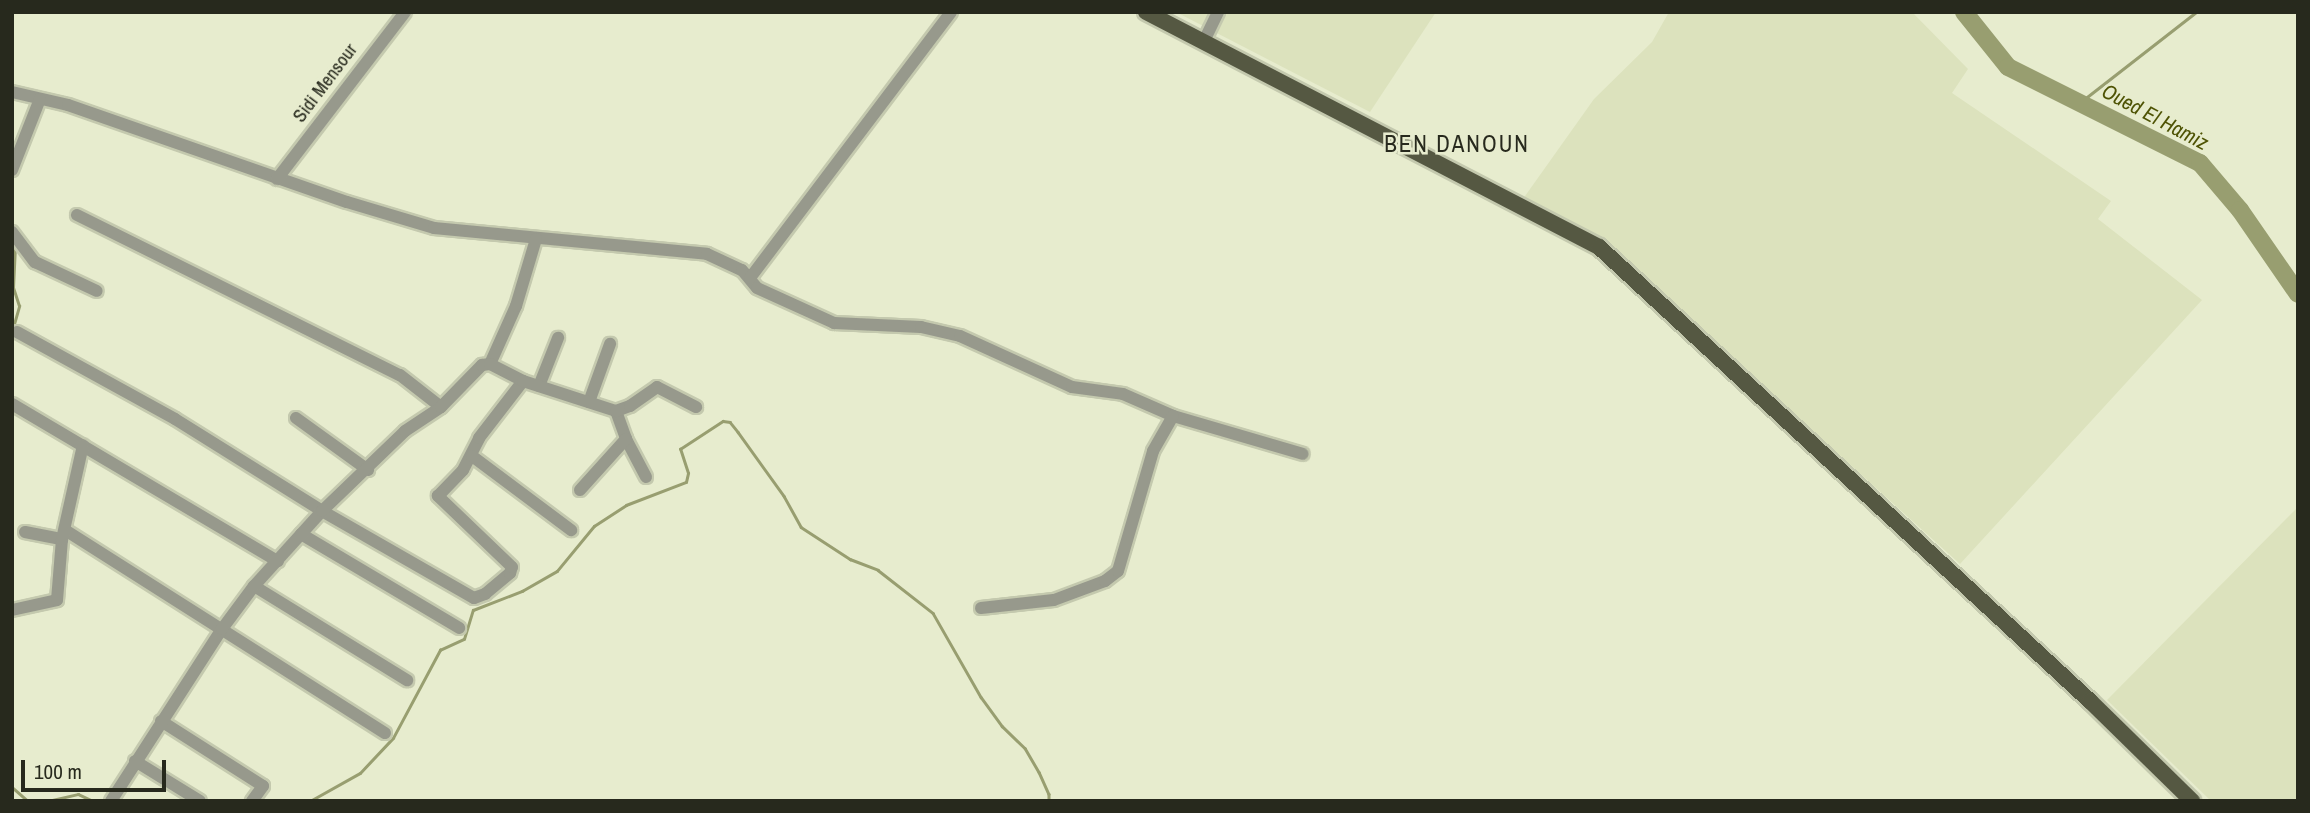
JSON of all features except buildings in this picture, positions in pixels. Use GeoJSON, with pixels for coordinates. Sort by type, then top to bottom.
{"type":"FeatureCollection","features":[{"type":"Feature","properties":{"kind":"main road"},"geometry":{"type":"LineString","coordinates":[[1146,12],[1599,247],[2070,682],[2192,801]]}},
{"type":"Feature","properties":{"kind":"street","name":"Sidi Mensour"},"geometry":{"type":"LineString","coordinates":[[277,179],[405,12]]}},
{"type":"Feature","properties":{"kind":"street"},"geometry":{"type":"LineString","coordinates":[[750,278],[951,12]]}},
{"type":"Feature","properties":{"kind":"street"},"geometry":{"type":"LineString","coordinates":[[1204,41],[1219,12]]}},
{"type":"Feature","properties":{"kind":"street"},"geometry":{"type":"LineString","coordinates":[[12,92],[68,105],[277,179],[433,228],[708,254],[727,262],[750,278],[757,289],[834,323],[921,327],[960,336],[1072,387],[1123,394],[1173,416],[1303,454]]}},
{"type":"Feature","properties":{"kind":"street"},"geometry":{"type":"LineString","coordinates":[[12,170],[40,99]]}},
{"type":"Feature","properties":{"kind":"street"},"geometry":{"type":"LineString","coordinates":[[77,215],[400,375],[441,407]]}},
{"type":"Feature","properties":{"kind":"street"},"geometry":{"type":"LineString","coordinates":[[12,232],[35,262],[97,291]]}},
{"type":"Feature","properties":{"kind":"street"},"geometry":{"type":"LineString","coordinates":[[490,364],[526,280],[536,239]]}},
{"type":"Feature","properties":{"kind":"street"},"geometry":{"type":"LineString","coordinates":[[17,332],[175,419],[321,511],[466,596],[485,594],[512,567],[438,496],[472,456],[479,438],[523,381]]}},
{"type":"Feature","properties":{"kind":"street"},"geometry":{"type":"LineString","coordinates":[[539,386],[558,338]]}},
{"type":"Feature","properties":{"kind":"street"},"geometry":{"type":"LineString","coordinates":[[589,402],[610,344]]}},
{"type":"Feature","properties":{"kind":"street"},"geometry":{"type":"LineString","coordinates":[[111,801],[160,721],[254,586],[321,511],[368,470],[405,431],[441,407],[482,365],[490,364],[523,381],[617,411],[630,407],[657,387],[696,407]]}},
{"type":"Feature","properties":{"kind":"street"},"geometry":{"type":"LineString","coordinates":[[12,404],[278,561]]}},
{"type":"Feature","properties":{"kind":"street"},"geometry":{"type":"LineString","coordinates":[[617,411],[626,439],[646,478]]}},
{"type":"Feature","properties":{"kind":"street"},"geometry":{"type":"LineString","coordinates":[[981,608],[1055,600],[1105,581],[1118,571],[1153,451],[1173,416]]}},
{"type":"Feature","properties":{"kind":"street"},"geometry":{"type":"LineString","coordinates":[[296,418],[368,470]]}},
{"type":"Feature","properties":{"kind":"street"},"geometry":{"type":"LineString","coordinates":[[580,491],[626,439]]}},
{"type":"Feature","properties":{"kind":"street"},"geometry":{"type":"LineString","coordinates":[[12,610],[57,600],[64,534],[83,445]]}},
{"type":"Feature","properties":{"kind":"street"},"geometry":{"type":"LineString","coordinates":[[472,456],[571,530]]}},
{"type":"Feature","properties":{"kind":"street"},"geometry":{"type":"LineString","coordinates":[[25,532],[64,534],[222,629],[385,733]]}},
{"type":"Feature","properties":{"kind":"street"},"geometry":{"type":"LineString","coordinates":[[300,534],[459,628]]}},
{"type":"Feature","properties":{"kind":"street"},"geometry":{"type":"LineString","coordinates":[[254,586],[407,680]]}},
{"type":"Feature","properties":{"kind":"street"},"geometry":{"type":"LineString","coordinates":[[160,721],[263,786],[252,801]]}},
{"type":"Feature","properties":{"kind":"street"},"geometry":{"type":"LineString","coordinates":[[135,761],[200,801]]}},
{"type":"Feature","properties":{"kind":"shaded area"},"geometry":{"type":"Polygon","coordinates":[[[1176,12],[1436,12],[1370,112],[1176,12]]]}},
{"type":"Feature","properties":{"kind":"shaded area"},"geometry":{"type":"Polygon","coordinates":[[[1669,12],[1912,12],[1968,69],[1952,93],[2111,201],[2098,219],[2202,300],[1960,564],[1606,244],[1523,199],[1594,99],[1652,42],[1669,12]]]}},
{"type":"Feature","properties":{"kind":"shaded area"},"geometry":{"type":"Polygon","coordinates":[[[2296,509],[2298,801],[2211,801],[2107,700],[2296,509]]]}},
{"type":"Feature","properties":{"kind":"waterway","name":"Oued El Hamiz"},"geometry":{"type":"LineString","coordinates":[[1964,12],[2008,67],[2200,163],[2240,210],[2298,294]]}},
{"type":"Feature","properties":{"kind":"waterway"},"geometry":{"type":"LineString","coordinates":[[2078,104],[2196,12]]}},
{"type":"Feature","properties":{"kind":"waterway"},"geometry":{"type":"LineString","coordinates":[[12,331],[19,306],[13,288],[15,245]]}},
{"type":"Feature","properties":{"kind":"waterway"},"geometry":{"type":"LineString","coordinates":[[310,801],[360,773],[393,738],[440,650],[464,639],[473,610],[522,591],[557,571],[594,526],[626,505],[686,482],[688,473],[680,449],[723,421],[730,422],[738,432],[784,496],[801,527],[850,559],[878,570],[933,613],[981,697],[1002,726],[1025,748],[1049,794],[1049,801]]}},
{"type":"Feature","properties":{"kind":"waterway"},"geometry":{"type":"LineString","coordinates":[[12,787],[28,801]]}},
{"type":"Feature","properties":{"kind":"waterway"},"geometry":{"type":"LineString","coordinates":[[48,801],[78,794],[93,801]]}},
{"type":"Feature","properties":{"kind":"district","name":"BEN DANOUN"},"geometry":{"type":"Point","coordinates":[1457,144]}}]}
